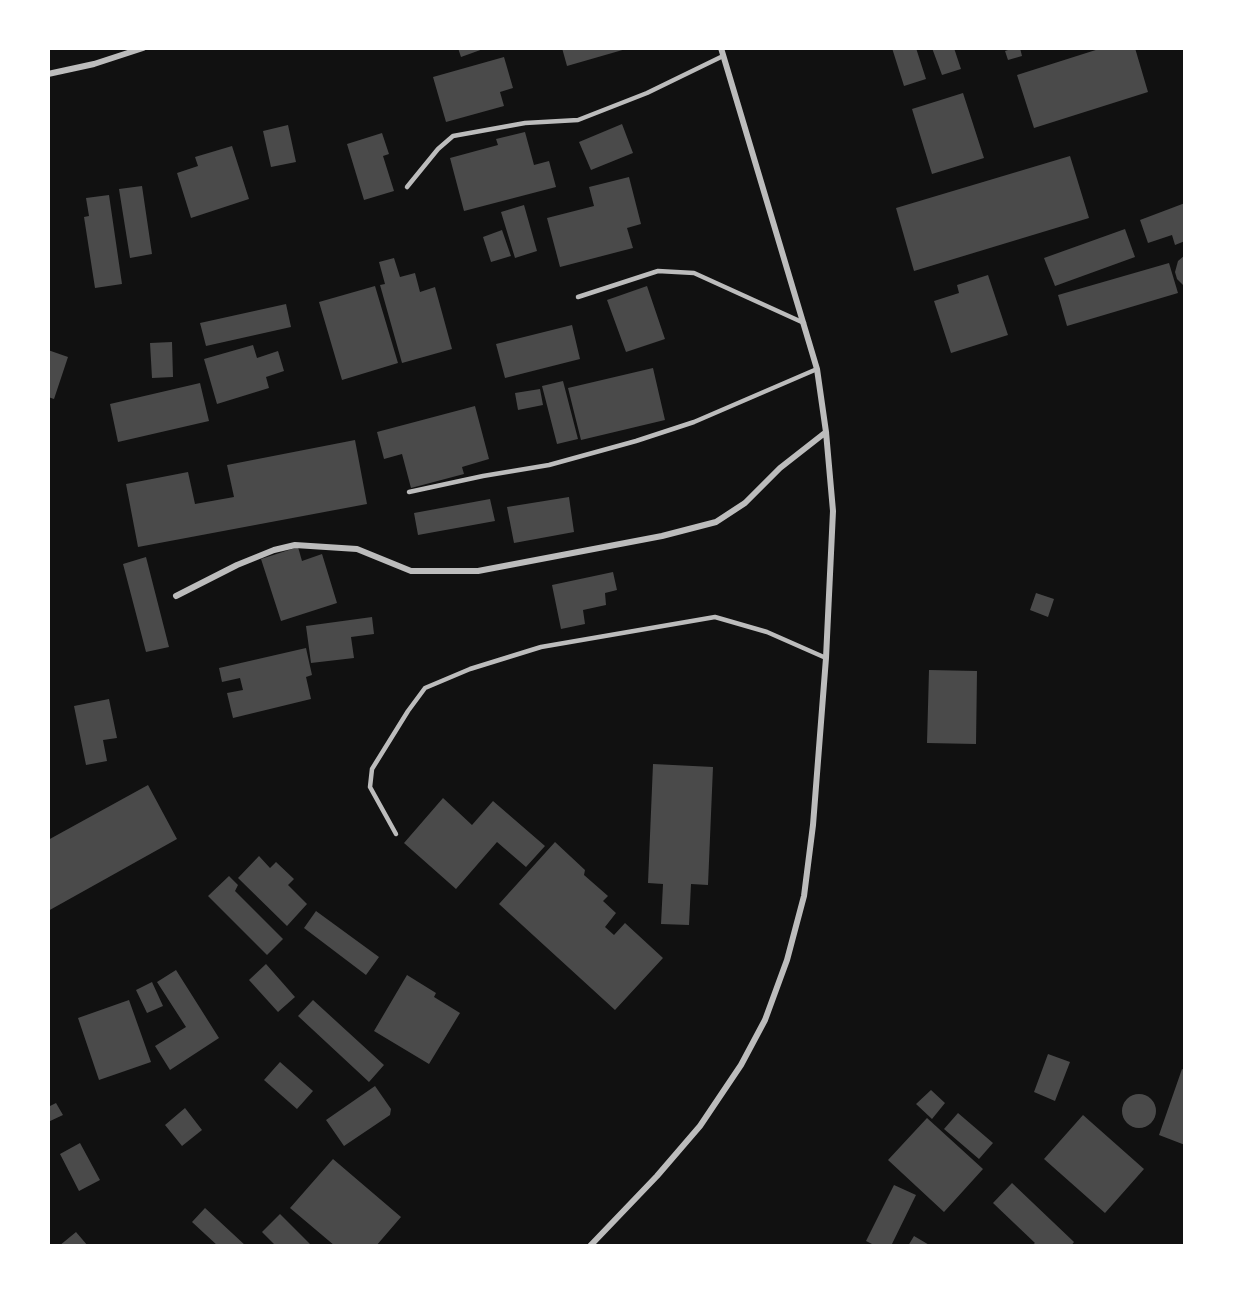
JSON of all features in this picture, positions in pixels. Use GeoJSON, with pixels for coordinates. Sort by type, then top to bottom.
{"type":"FeatureCollection","features":[{"type":"Feature","properties":{"kind":"street"},"geometry":{"type":"LineString","coordinates":[[48,74],[94,64],[142,48]]}},
{"type":"Feature","properties":{"kind":"street"},"geometry":{"type":"LineString","coordinates":[[590,1246],[657,1176],[700,1126],[741,1065],[765,1020],[787,960],[804,896],[813,825],[826,658],[833,511],[826,432],[817,369],[721,48]]}},
{"type":"Feature","properties":{"kind":"street"},"geometry":{"type":"LineString","coordinates":[[176,596],[237,565],[274,550],[295,545],[357,549],[411,571],[478,571],[556,557],[716,522],[745,503],[780,468],[826,432]]}},
{"type":"Feature","properties":{"kind":"lane"},"geometry":{"type":"LineString","coordinates":[[407,187],[438,149],[453,136],[525,123],[578,120],[647,93],[723,56]]}},
{"type":"Feature","properties":{"kind":"lane"},"geometry":{"type":"LineString","coordinates":[[578,297],[658,271],[694,273],[804,323]]}},
{"type":"Feature","properties":{"kind":"lane"},"geometry":{"type":"LineString","coordinates":[[409,492],[549,465],[636,441],[694,422],[817,369]]}},
{"type":"Feature","properties":{"kind":"lane"},"geometry":{"type":"LineString","coordinates":[[396,834],[370,787],[372,769],[425,688],[470,669],[541,647],[715,617],[767,632],[826,658]]}},
{"type":"Feature","properties":{"kind":"building"},"geometry":{"type":"Polygon","coordinates":[[[458,48],[486,48],[461,57],[458,48]]]}},
{"type":"Feature","properties":{"kind":"building"},"geometry":{"type":"Polygon","coordinates":[[[562,48],[626,48],[626,49],[567,66],[562,48]]]}},
{"type":"Feature","properties":{"kind":"building"},"geometry":{"type":"Polygon","coordinates":[[[892,48],[916,48],[926,79],[904,86],[892,48]]]}},
{"type":"Feature","properties":{"kind":"building"},"geometry":{"type":"Polygon","coordinates":[[[932,48],[954,48],[961,69],[942,75],[932,48]]]}},
{"type":"Feature","properties":{"kind":"building"},"geometry":{"type":"Polygon","coordinates":[[[1020,48],[1022,56],[1008,60],[1005,51],[1020,48]]]}},
{"type":"Feature","properties":{"kind":"building"},"geometry":{"type":"Polygon","coordinates":[[[1102,48],[1135,48],[1148,92],[1034,128],[1017,75],[1102,48]]]}},
{"type":"Feature","properties":{"kind":"building"},"geometry":{"type":"Polygon","coordinates":[[[504,57],[513,88],[500,92],[504,106],[446,122],[433,77],[504,57]]]}},
{"type":"Feature","properties":{"kind":"building"},"geometry":{"type":"Polygon","coordinates":[[[963,93],[984,158],[932,174],[912,109],[963,93]]]}},
{"type":"Feature","properties":{"kind":"building"},"geometry":{"type":"Polygon","coordinates":[[[622,124],[633,153],[591,170],[579,142],[622,124]]]}},
{"type":"Feature","properties":{"kind":"building"},"geometry":{"type":"Polygon","coordinates":[[[288,125],[296,162],[271,167],[263,131],[288,125]]]}},
{"type":"Feature","properties":{"kind":"building"},"geometry":{"type":"Polygon","coordinates":[[[525,132],[534,165],[549,161],[556,187],[464,211],[450,158],[498,145],[496,139],[525,132]]]}},
{"type":"Feature","properties":{"kind":"building"},"geometry":{"type":"Polygon","coordinates":[[[382,133],[389,154],[383,156],[394,191],[364,200],[347,144],[382,133]]]}},
{"type":"Feature","properties":{"kind":"building"},"geometry":{"type":"Polygon","coordinates":[[[232,146],[249,199],[191,218],[177,173],[198,166],[195,157],[232,146]]]}},
{"type":"Feature","properties":{"kind":"building"},"geometry":{"type":"Polygon","coordinates":[[[1070,156],[1089,218],[914,271],[896,208],[1070,156]]]}},
{"type":"Feature","properties":{"kind":"building"},"geometry":{"type":"Polygon","coordinates":[[[629,177],[641,224],[627,228],[633,248],[560,267],[547,218],[594,206],[589,187],[629,177]]]}},
{"type":"Feature","properties":{"kind":"building"},"geometry":{"type":"Polygon","coordinates":[[[142,186],[152,254],[130,258],[119,189],[142,186]]]}},
{"type":"Feature","properties":{"kind":"building"},"geometry":{"type":"Polygon","coordinates":[[[109,195],[122,284],[95,288],[84,217],[89,216],[86,198],[109,195]]]}},
{"type":"Feature","properties":{"kind":"building"},"geometry":{"type":"Polygon","coordinates":[[[1185,203],[1185,241],[1175,245],[1172,235],[1148,243],[1140,220],[1185,203]]]}},
{"type":"Feature","properties":{"kind":"building"},"geometry":{"type":"Polygon","coordinates":[[[524,205],[537,251],[515,258],[501,212],[524,205]]]}},
{"type":"Feature","properties":{"kind":"building"},"geometry":{"type":"Polygon","coordinates":[[[1125,229],[1135,257],[1055,286],[1044,258],[1125,229]]]}},
{"type":"Feature","properties":{"kind":"building"},"geometry":{"type":"Polygon","coordinates":[[[502,230],[511,256],[491,262],[483,237],[502,230]]]}},
{"type":"Feature","properties":{"kind":"building"},"geometry":{"type":"Polygon","coordinates":[[[1185,255],[1185,287],[1177,279],[1175,272],[1178,261],[1185,255]]]}},
{"type":"Feature","properties":{"kind":"building"},"geometry":{"type":"Polygon","coordinates":[[[394,258],[400,277],[415,273],[420,292],[435,287],[452,349],[402,363],[380,285],[385,284],[379,262],[394,258]]]}},
{"type":"Feature","properties":{"kind":"building"},"geometry":{"type":"Polygon","coordinates":[[[1169,263],[1178,293],[1067,326],[1058,295],[1169,263]]]}},
{"type":"Feature","properties":{"kind":"building"},"geometry":{"type":"Polygon","coordinates":[[[988,275],[1008,335],[951,353],[934,301],[959,293],[957,285],[988,275]]]}},
{"type":"Feature","properties":{"kind":"building"},"geometry":{"type":"Polygon","coordinates":[[[375,286],[398,363],[342,380],[319,302],[375,286]]]}},
{"type":"Feature","properties":{"kind":"building"},"geometry":{"type":"Polygon","coordinates":[[[647,286],[665,339],[626,352],[607,300],[647,286]]]}},
{"type":"Feature","properties":{"kind":"building"},"geometry":{"type":"Polygon","coordinates":[[[286,304],[291,327],[206,346],[200,323],[286,304]]]}},
{"type":"Feature","properties":{"kind":"building"},"geometry":{"type":"Polygon","coordinates":[[[572,325],[580,359],[505,378],[496,344],[572,325]]]}},
{"type":"Feature","properties":{"kind":"building"},"geometry":{"type":"Polygon","coordinates":[[[172,342],[173,377],[152,378],[150,343],[172,342]]]}},
{"type":"Feature","properties":{"kind":"building"},"geometry":{"type":"Polygon","coordinates":[[[253,345],[257,358],[278,351],[284,371],[266,377],[269,388],[217,404],[204,359],[253,345]]]}},
{"type":"Feature","properties":{"kind":"building"},"geometry":{"type":"Polygon","coordinates":[[[48,350],[68,357],[54,399],[48,397],[48,350]]]}},
{"type":"Feature","properties":{"kind":"building"},"geometry":{"type":"Polygon","coordinates":[[[653,368],[665,420],[581,440],[568,388],[653,368]]]}},
{"type":"Feature","properties":{"kind":"building"},"geometry":{"type":"Polygon","coordinates":[[[563,381],[578,439],[557,444],[542,386],[563,381]]]}},
{"type":"Feature","properties":{"kind":"building"},"geometry":{"type":"Polygon","coordinates":[[[200,383],[209,421],[118,442],[110,404],[200,383]]]}},
{"type":"Feature","properties":{"kind":"building"},"geometry":{"type":"Polygon","coordinates":[[[540,389],[543,405],[518,410],[515,393],[540,389]]]}},
{"type":"Feature","properties":{"kind":"building"},"geometry":{"type":"Polygon","coordinates":[[[475,406],[489,459],[462,467],[464,474],[411,488],[402,454],[384,459],[377,432],[475,406]]]}},
{"type":"Feature","properties":{"kind":"building"},"geometry":{"type":"Polygon","coordinates":[[[355,440],[367,504],[138,547],[126,484],[188,472],[195,504],[234,497],[227,465],[355,440]]]}},
{"type":"Feature","properties":{"kind":"building"},"geometry":{"type":"Polygon","coordinates":[[[569,497],[574,532],[514,543],[507,507],[569,497]]]}},
{"type":"Feature","properties":{"kind":"building"},"geometry":{"type":"Polygon","coordinates":[[[490,499],[495,521],[418,535],[414,513],[490,499]]]}},
{"type":"Feature","properties":{"kind":"building"},"geometry":{"type":"Polygon","coordinates":[[[298,547],[302,561],[322,554],[337,603],[281,621],[261,559],[298,547]]]}},
{"type":"Feature","properties":{"kind":"building"},"geometry":{"type":"Polygon","coordinates":[[[146,557],[169,647],[146,652],[123,564],[146,557]]]}},
{"type":"Feature","properties":{"kind":"building"},"geometry":{"type":"Polygon","coordinates":[[[613,572],[617,590],[605,593],[606,605],[583,610],[585,624],[561,629],[552,585],[613,572]]]}},
{"type":"Feature","properties":{"kind":"building"},"geometry":{"type":"Polygon","coordinates":[[[1036,593],[1054,599],[1048,617],[1030,610],[1036,593]]]}},
{"type":"Feature","properties":{"kind":"building"},"geometry":{"type":"Polygon","coordinates":[[[372,617],[374,634],[351,637],[354,658],[311,663],[306,626],[372,617]]]}},
{"type":"Feature","properties":{"kind":"building"},"geometry":{"type":"Polygon","coordinates":[[[306,648],[312,675],[306,677],[311,699],[233,718],[227,693],[243,690],[240,678],[222,682],[219,668],[306,648]]]}},
{"type":"Feature","properties":{"kind":"building"},"geometry":{"type":"Polygon","coordinates":[[[929,670],[977,671],[976,744],[927,743],[929,670]]]}},
{"type":"Feature","properties":{"kind":"building"},"geometry":{"type":"Polygon","coordinates":[[[109,699],[117,738],[103,740],[107,761],[86,765],[74,706],[109,699]]]}},
{"type":"Feature","properties":{"kind":"building"},"geometry":{"type":"Polygon","coordinates":[[[653,764],[713,767],[708,885],[691,884],[689,925],[661,924],[663,884],[648,883],[653,764]]]}},
{"type":"Feature","properties":{"kind":"building"},"geometry":{"type":"Polygon","coordinates":[[[148,785],[177,839],[48,911],[48,840],[148,785]]]}},
{"type":"Feature","properties":{"kind":"building"},"geometry":{"type":"Polygon","coordinates":[[[443,798],[472,825],[493,801],[545,846],[526,867],[497,842],[456,889],[404,843],[443,798]]]}},
{"type":"Feature","properties":{"kind":"building"},"geometry":{"type":"Polygon","coordinates":[[[555,842],[585,870],[584,875],[608,896],[603,901],[616,913],[605,927],[614,935],[625,923],[663,958],[615,1010],[499,904],[555,842]]]}},
{"type":"Feature","properties":{"kind":"building"},"geometry":{"type":"Polygon","coordinates":[[[259,856],[270,868],[276,862],[294,879],[288,885],[307,904],[287,926],[238,878],[259,856]]]}},
{"type":"Feature","properties":{"kind":"building"},"geometry":{"type":"Polygon","coordinates":[[[229,876],[238,885],[235,891],[283,939],[267,955],[208,896],[229,876]]]}},
{"type":"Feature","properties":{"kind":"building"},"geometry":{"type":"Polygon","coordinates":[[[316,911],[379,957],[366,975],[304,928],[316,911]]]}},
{"type":"Feature","properties":{"kind":"building"},"geometry":{"type":"Polygon","coordinates":[[[266,964],[295,997],[278,1012],[249,980],[266,964]]]}},
{"type":"Feature","properties":{"kind":"building"},"geometry":{"type":"Polygon","coordinates":[[[176,970],[219,1038],[170,1070],[155,1046],[186,1027],[157,982],[176,970]]]}},
{"type":"Feature","properties":{"kind":"building"},"geometry":{"type":"Polygon","coordinates":[[[407,975],[436,993],[434,997],[460,1013],[429,1064],[374,1031],[407,975]]]}},
{"type":"Feature","properties":{"kind":"building"},"geometry":{"type":"Polygon","coordinates":[[[152,982],[163,1006],[147,1013],[136,990],[152,982]]]}},
{"type":"Feature","properties":{"kind":"building"},"geometry":{"type":"Polygon","coordinates":[[[129,1000],[151,1062],[99,1080],[78,1018],[129,1000]]]}},
{"type":"Feature","properties":{"kind":"building"},"geometry":{"type":"Polygon","coordinates":[[[313,1000],[384,1065],[369,1082],[298,1016],[313,1000]]]}},
{"type":"Feature","properties":{"kind":"building"},"geometry":{"type":"Polygon","coordinates":[[[1048,1054],[1070,1062],[1055,1101],[1034,1092],[1048,1054]]]}},
{"type":"Feature","properties":{"kind":"building"},"geometry":{"type":"Polygon","coordinates":[[[280,1062],[313,1091],[297,1109],[264,1080],[280,1062]]]}},
{"type":"Feature","properties":{"kind":"building"},"geometry":{"type":"Polygon","coordinates":[[[1182,1069],[1185,1070],[1185,1145],[1159,1135],[1182,1069]]]}},
{"type":"Feature","properties":{"kind":"building"},"geometry":{"type":"Polygon","coordinates":[[[375,1086],[391,1109],[390,1115],[344,1146],[326,1120],[375,1086]]]}},
{"type":"Feature","properties":{"kind":"building"},"geometry":{"type":"Polygon","coordinates":[[[931,1090],[945,1103],[932,1119],[916,1104],[931,1090]]]}},
{"type":"Feature","properties":{"kind":"building"},"geometry":{"type":"Polygon","coordinates":[[[1139,1094],[1151,1099],[1156,1111],[1151,1123],[1139,1128],[1127,1123],[1122,1111],[1127,1099],[1139,1094]]]}},
{"type":"Feature","properties":{"kind":"building"},"geometry":{"type":"Polygon","coordinates":[[[56,1103],[63,1115],[48,1122],[48,1107],[56,1103]]]}},
{"type":"Feature","properties":{"kind":"building"},"geometry":{"type":"Polygon","coordinates":[[[185,1108],[202,1130],[182,1146],[165,1125],[185,1108]]]}},
{"type":"Feature","properties":{"kind":"building"},"geometry":{"type":"Polygon","coordinates":[[[958,1113],[993,1143],[979,1159],[944,1129],[958,1113]]]}},
{"type":"Feature","properties":{"kind":"building"},"geometry":{"type":"Polygon","coordinates":[[[1083,1115],[1144,1169],[1105,1213],[1044,1159],[1083,1115]]]}},
{"type":"Feature","properties":{"kind":"building"},"geometry":{"type":"Polygon","coordinates":[[[927,1118],[983,1169],[944,1212],[888,1160],[927,1118]]]}},
{"type":"Feature","properties":{"kind":"building"},"geometry":{"type":"Polygon","coordinates":[[[80,1143],[100,1180],[79,1191],[60,1154],[80,1143]]]}},
{"type":"Feature","properties":{"kind":"building"},"geometry":{"type":"Polygon","coordinates":[[[333,1159],[401,1217],[376,1246],[335,1246],[290,1208],[333,1159]]]}},
{"type":"Feature","properties":{"kind":"building"},"geometry":{"type":"Polygon","coordinates":[[[1012,1183],[1074,1242],[1071,1246],[1031,1246],[1035,1243],[993,1203],[1012,1183]]]}},
{"type":"Feature","properties":{"kind":"building"},"geometry":{"type":"Polygon","coordinates":[[[894,1185],[916,1195],[891,1246],[876,1246],[866,1241],[894,1185]]]}},
{"type":"Feature","properties":{"kind":"building"},"geometry":{"type":"Polygon","coordinates":[[[205,1208],[246,1246],[218,1246],[192,1222],[205,1208]]]}},
{"type":"Feature","properties":{"kind":"building"},"geometry":{"type":"Polygon","coordinates":[[[280,1214],[312,1246],[276,1246],[262,1232],[280,1214]]]}},
{"type":"Feature","properties":{"kind":"building"},"geometry":{"type":"Polygon","coordinates":[[[76,1232],[88,1246],[59,1246],[76,1232]]]}},
{"type":"Feature","properties":{"kind":"building"},"geometry":{"type":"Polygon","coordinates":[[[914,1236],[931,1246],[908,1246],[914,1236]]]}}]}
